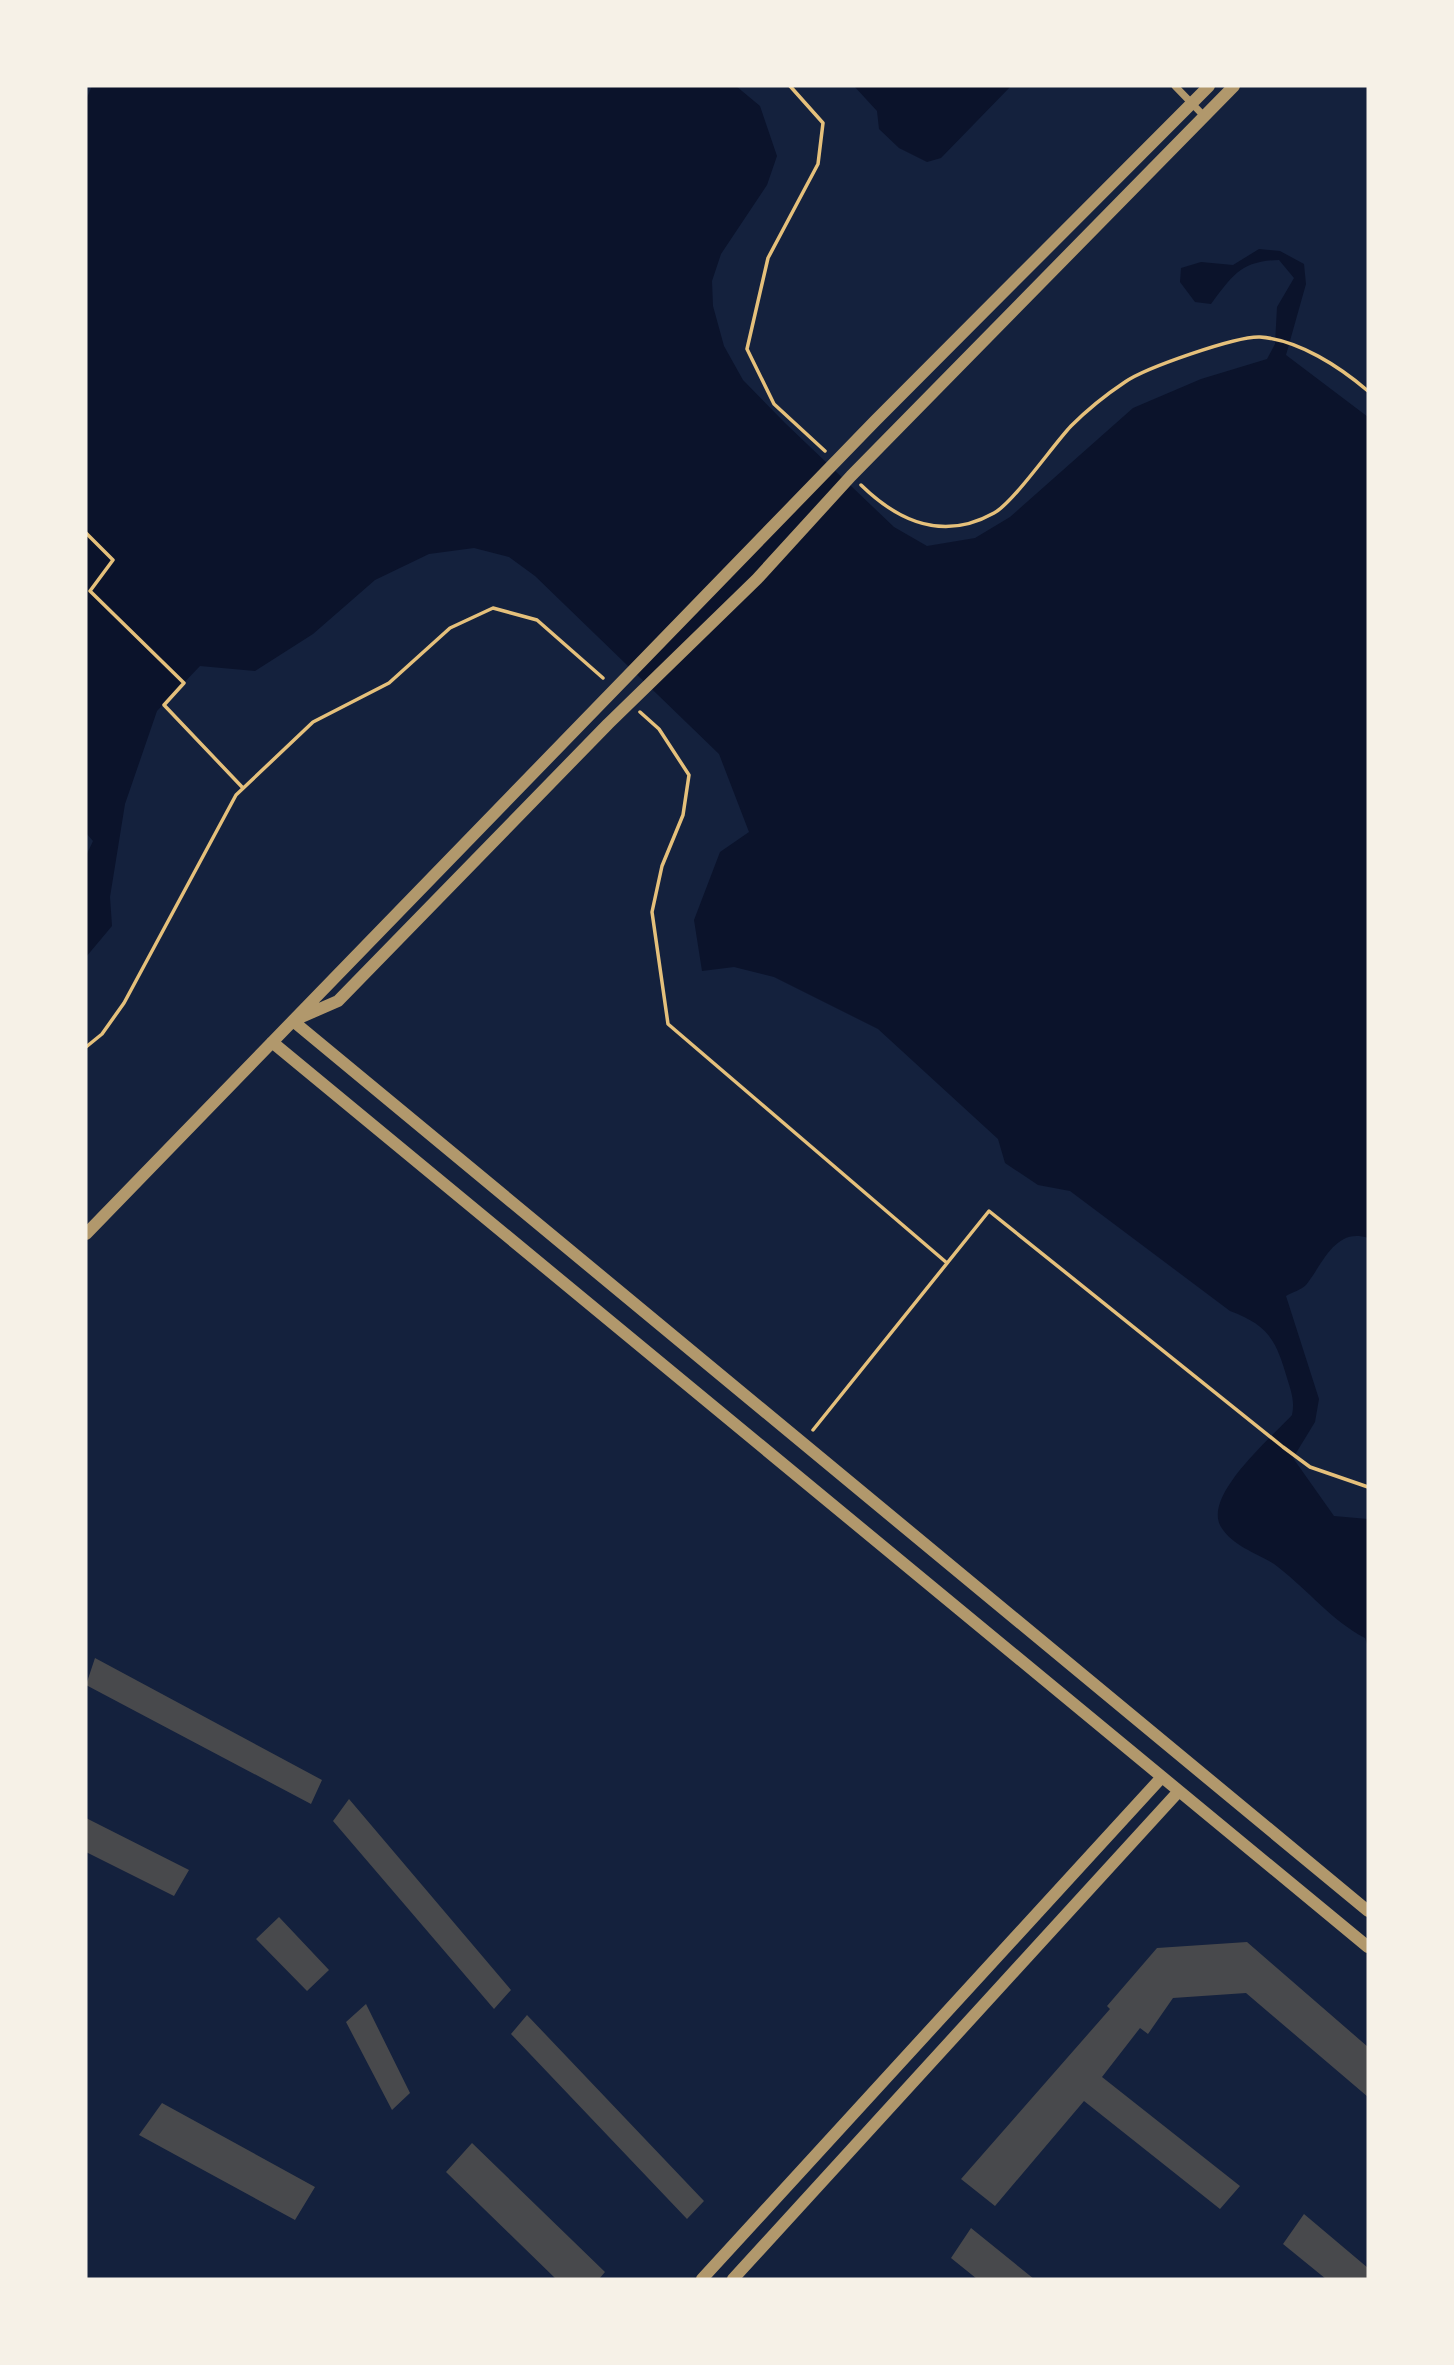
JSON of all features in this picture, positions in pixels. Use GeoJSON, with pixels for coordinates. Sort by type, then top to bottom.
{"type":"FeatureCollection","features":[{"type":"Feature","properties":{"kind":"street"},"geometry":{"type":"LineString","coordinates":[[1175,86],[1204,116]]}},
{"type":"Feature","properties":{"kind":"street"},"geometry":{"type":"LineString","coordinates":[[86,1234],[875,421],[1209,86]]}},
{"type":"Feature","properties":{"kind":"street"},"geometry":{"type":"LineString","coordinates":[[293,1021],[338,1001],[608,724],[757,579],[890,438],[1234,86]]}},
{"type":"Feature","properties":{"kind":"street"},"geometry":{"type":"LineString","coordinates":[[293,1021],[1368,1911]]}},
{"type":"Feature","properties":{"kind":"street"},"geometry":{"type":"LineString","coordinates":[[272,1042],[1368,1947]]}},
{"type":"Feature","properties":{"kind":"street"},"geometry":{"type":"LineString","coordinates":[[702,2279],[1162,1777]]}},
{"type":"Feature","properties":{"kind":"street"},"geometry":{"type":"LineString","coordinates":[[733,2279],[1179,1791]]}},
{"type":"Feature","properties":{"kind":"path"},"geometry":{"type":"LineString","coordinates":[[86,533],[113,560],[90,591],[184,683],[164,705],[243,788]]}},
{"type":"Feature","properties":{"kind":"path"},"geometry":{"type":"LineString","coordinates":[[86,1047],[102,1034],[124,1003],[236,795],[313,722],[389,683],[450,628],[492,608],[537,620],[608,683]]}},
{"type":"Feature","properties":{"kind":"path"},"geometry":{"type":"LineString","coordinates":[[639,710],[659,729],[689,775],[682,815],[662,866],[652,912],[668,1024],[947,1263]]}},
{"type":"Feature","properties":{"kind":"path"},"geometry":{"type":"LineString","coordinates":[[803,1443],[989,1210],[1310,1467],[1368,1487]]}},
{"type":"Feature","properties":{"kind":"water"},"geometry":{"type":"Polygon","coordinates":[[[92,86],[736,86],[760,106],[777,156],[767,185],[721,254],[712,281],[713,306],[724,346],[743,380],[785,423],[894,527],[927,546],[975,538],[1010,517],[1133,408],[1201,379],[1267,359],[1275,344],[1277,307],[1294,278],[1279,260],[1255,263],[1239,272],[1211,304],[1195,302],[1180,282],[1181,268],[1201,262],[1233,265],[1259,249],[1280,251],[1304,264],[1306,284],[1286,355],[1368,417],[1368,1238],[1357,1236],[1338,1242],[1306,1285],[1286,1296],[1319,1399],[1315,1422],[1293,1458],[1334,1516],[1368,1519],[1368,1647],[1365,1638],[1342,1623],[1271,1562],[1233,1541],[1221,1527],[1218,1514],[1221,1500],[1230,1484],[1292,1415],[1290,1387],[1279,1353],[1269,1336],[1253,1322],[1230,1311],[1070,1191],[1038,1185],[1005,1163],[998,1139],[878,1029],[774,977],[734,967],[702,971],[694,920],[720,852],[749,832],[719,754],[535,576],[509,557],[474,548],[429,554],[375,580],[313,634],[255,671],[200,666],[157,711],[125,804],[110,897],[112,926],[86,957],[86,856],[93,841],[86,833],[86,100],[92,86]]]}},
{"type":"Feature","properties":{"kind":"water"},"geometry":{"type":"Polygon","coordinates":[[[854,86],[1011,86],[941,158],[927,162],[899,148],[879,129],[877,111],[854,86]]]}},
{"type":"Feature","properties":{"kind":"building"},"geometry":{"type":"Polygon","coordinates":[[[95,1658],[322,1780],[311,1804],[86,1685],[95,1658]]]}},
{"type":"Feature","properties":{"kind":"building"},"geometry":{"type":"Polygon","coordinates":[[[349,1799],[511,1990],[494,2009],[333,1821],[349,1799]]]}},
{"type":"Feature","properties":{"kind":"building"},"geometry":{"type":"Polygon","coordinates":[[[86,1818],[189,1870],[174,1896],[86,1852],[86,1818]]]}},
{"type":"Feature","properties":{"kind":"building"},"geometry":{"type":"Polygon","coordinates":[[[279,1917],[329,1970],[307,1991],[256,1939],[279,1917]]]}},
{"type":"Feature","properties":{"kind":"building"},"geometry":{"type":"Polygon","coordinates":[[[1247,1942],[1368,2047],[1368,2097],[1246,1993],[1173,1998],[1148,2034],[1140,2028],[1102,2077],[1240,2186],[1220,2209],[1084,2101],[995,2206],[961,2179],[1110,2009],[1107,2006],[1157,1948],[1247,1942]]]}},
{"type":"Feature","properties":{"kind":"building"},"geometry":{"type":"Polygon","coordinates":[[[366,2004],[410,2093],[392,2110],[346,2022],[366,2004]]]}},
{"type":"Feature","properties":{"kind":"building"},"geometry":{"type":"Polygon","coordinates":[[[527,2015],[704,2201],[687,2219],[511,2034],[527,2015]]]}},
{"type":"Feature","properties":{"kind":"building"},"geometry":{"type":"Polygon","coordinates":[[[162,2103],[315,2187],[295,2220],[139,2135],[162,2103]]]}},
{"type":"Feature","properties":{"kind":"building"},"geometry":{"type":"Polygon","coordinates":[[[472,2143],[605,2272],[599,2279],[556,2279],[446,2172],[472,2143]]]}},
{"type":"Feature","properties":{"kind":"building"},"geometry":{"type":"Polygon","coordinates":[[[1304,2214],[1368,2268],[1368,2279],[1326,2279],[1283,2244],[1304,2214]]]}},
{"type":"Feature","properties":{"kind":"building"},"geometry":{"type":"Polygon","coordinates":[[[971,2228],[1034,2279],[977,2279],[951,2258],[971,2228]]]}}]}
